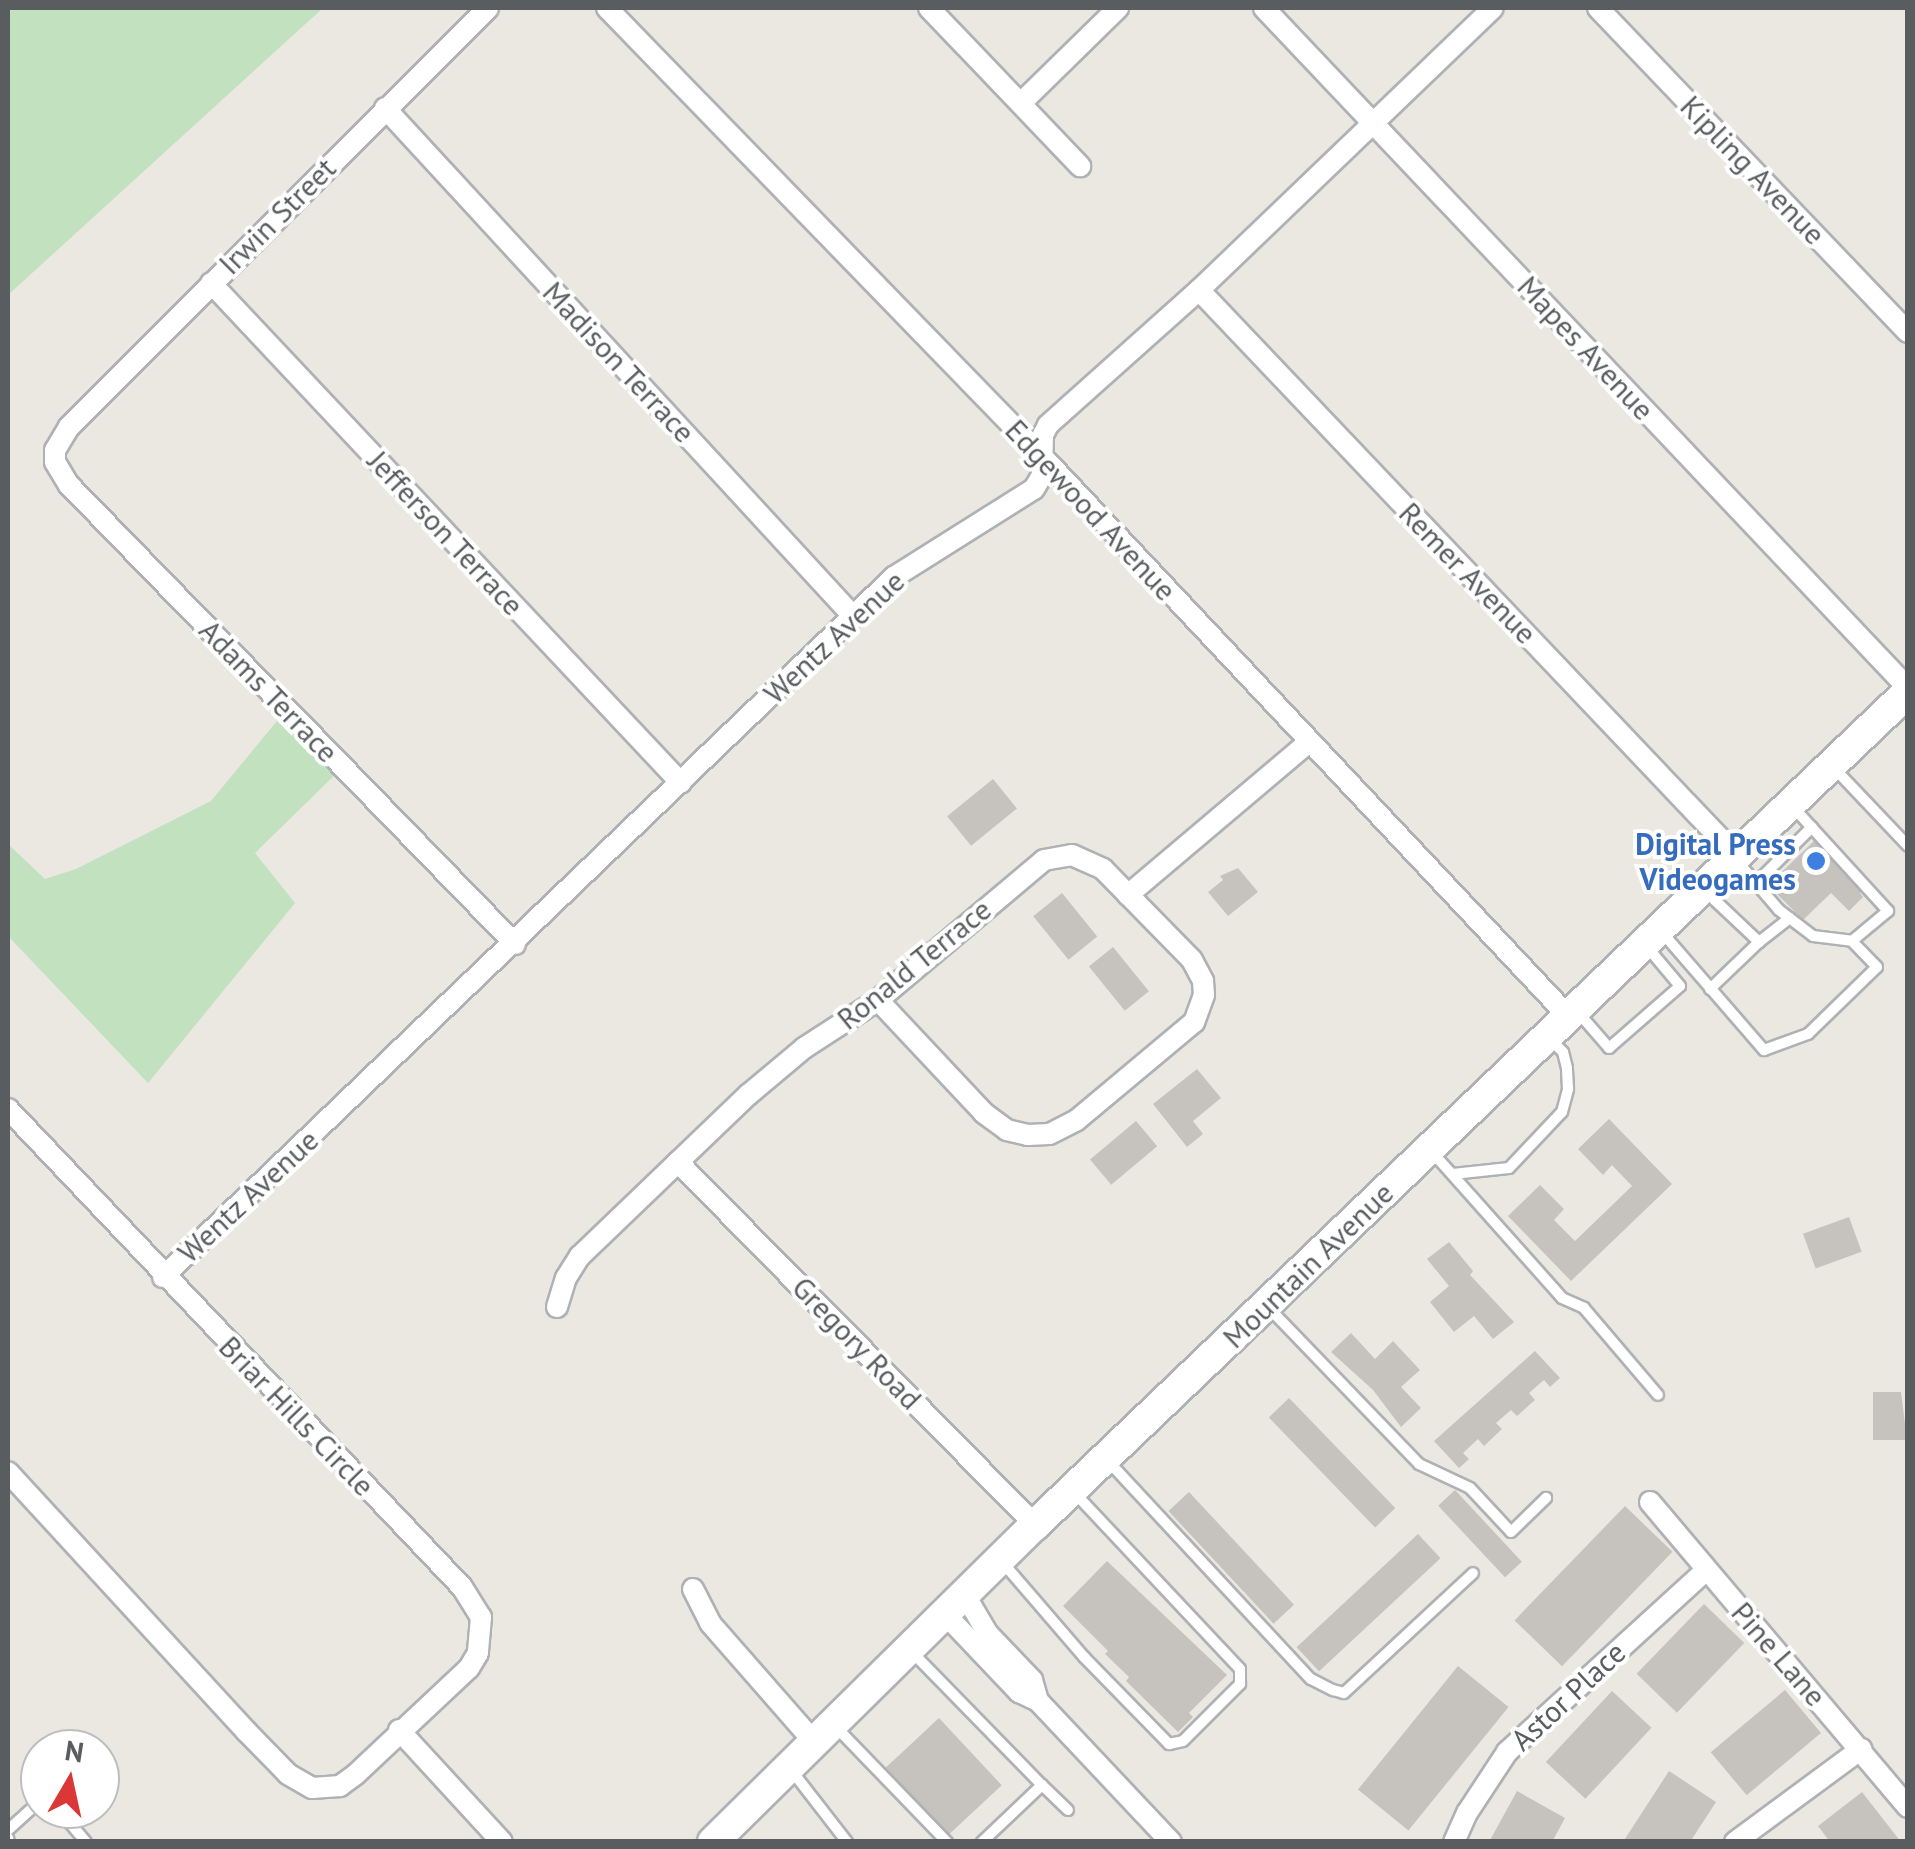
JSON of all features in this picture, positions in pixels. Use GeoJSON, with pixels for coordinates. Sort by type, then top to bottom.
{"type":"FeatureCollection","features":[{"type":"Feature","properties":{"kind":"street","name":"Irwin Street"},"geometry":{"type":"LineString","coordinates":[[69,427],[488,8]]}},
{"type":"Feature","properties":{"kind":"street","name":"Edgewood Avenue"},"geometry":{"type":"LineString","coordinates":[[607,8],[1041,454],[1565,1021]]}},
{"type":"Feature","properties":{"kind":"street"},"geometry":{"type":"LineString","coordinates":[[930,8],[1080,166]]}},
{"type":"Feature","properties":{"kind":"street"},"geometry":{"type":"LineString","coordinates":[[1021,103],[1118,8]]}},
{"type":"Feature","properties":{"kind":"street","name":"Mapes Avenue"},"geometry":{"type":"LineString","coordinates":[[1264,8],[1901,701]]}},
{"type":"Feature","properties":{"kind":"street","name":"Wentz Avenue"},"geometry":{"type":"LineString","coordinates":[[163,1277],[515,944],[853,616],[907,568],[1034,488],[1042,475],[1041,454],[1048,425],[1199,290],[1492,8]]}},
{"type":"Feature","properties":{"kind":"street","name":"Kipling Avenue"},"geometry":{"type":"LineString","coordinates":[[1598,8],[1908,332]]}},
{"type":"Feature","properties":{"kind":"street","name":"Madison Terrace"},"geometry":{"type":"LineString","coordinates":[[385,108],[853,616]]}},
{"type":"Feature","properties":{"kind":"street","name":"Jefferson Terrace"},"geometry":{"type":"LineString","coordinates":[[211,283],[680,782]]}},
{"type":"Feature","properties":{"kind":"street","name":"Remer Avenue"},"geometry":{"type":"LineString","coordinates":[[1199,290],[1735,856]]}},
{"type":"Feature","properties":{"kind":"street","name":"Adams Terrace"},"geometry":{"type":"LineString","coordinates":[[69,427],[56,450],[61,476],[515,944]]}},
{"type":"Feature","properties":{"kind":"street","name":"Mountain Avenue"},"geometry":{"type":"LineString","coordinates":[[713,1842],[1035,1525],[1901,701]]}},
{"type":"Feature","properties":{"kind":"street"},"geometry":{"type":"LineString","coordinates":[[878,1000],[995,1123],[1028,1135],[1068,1126],[1194,1022],[1201,1010],[1204,995],[1197,968],[1128,895],[1308,743]]}},
{"type":"Feature","properties":{"kind":"street","name":"Ronald Terrace"},"geometry":{"type":"LineString","coordinates":[[557,1307],[566,1278],[580,1256],[678,1162],[804,1048],[878,1000],[1044,860],[1072,856],[1088,860],[1128,895]]}},
{"type":"Feature","properties":{"kind":"street","name":"Briar Hills Circle"},"geometry":{"type":"LineString","coordinates":[[8,1110],[474,1601],[482,1635],[478,1652],[469,1668],[340,1786],[312,1788],[298,1783],[8,1472]]}},
{"type":"Feature","properties":{"kind":"street","name":"Gregory Road"},"geometry":{"type":"LineString","coordinates":[[678,1162],[1035,1525]]}},
{"type":"Feature","properties":{"kind":"street","name":"Pine Lane"},"geometry":{"type":"LineString","coordinates":[[1650,1502],[1908,1807]]}},
{"type":"Feature","properties":{"kind":"street","name":"Astor Place"},"geometry":{"type":"LineString","coordinates":[[1454,1842],[1467,1813],[1507,1752],[1706,1570]]}},
{"type":"Feature","properties":{"kind":"street"},"geometry":{"type":"LineString","coordinates":[[692,1590],[710,1623],[825,1734]]}},
{"type":"Feature","properties":{"kind":"street"},"geometry":{"type":"LineString","coordinates":[[955,1604],[1032,1680],[1038,1701],[1170,1842]]}},
{"type":"Feature","properties":{"kind":"street"},"geometry":{"type":"LineString","coordinates":[[399,1730],[502,1842]]}},
{"type":"Feature","properties":{"kind":"street"},"geometry":{"type":"LineString","coordinates":[[1735,1842],[1861,1749]]}},
{"type":"Feature","properties":{"kind":"lane"},"geometry":{"type":"LineString","coordinates":[[1831,765],[1908,846]]}},
{"type":"Feature","properties":{"kind":"lane"},"geometry":{"type":"LineString","coordinates":[[1790,804],[1888,910],[1852,941]]}},
{"type":"Feature","properties":{"kind":"lane"},"geometry":{"type":"LineString","coordinates":[[1756,883],[1812,828]]}},
{"type":"Feature","properties":{"kind":"lane"},"geometry":{"type":"LineString","coordinates":[[1652,937],[1710,989],[1764,1050],[1808,1034],[1877,967],[1852,941],[1813,936],[1790,918],[1735,856]]}},
{"type":"Feature","properties":{"kind":"lane"},"geometry":{"type":"LineString","coordinates":[[1703,889],[1758,942]]}},
{"type":"Feature","properties":{"kind":"lane"},"geometry":{"type":"LineString","coordinates":[[1710,989],[1758,942],[1790,918]]}},
{"type":"Feature","properties":{"kind":"lane"},"geometry":{"type":"LineString","coordinates":[[1453,1174],[1509,1168],[1562,1112],[1568,1089],[1563,1052],[1565,1021],[1609,1048],[1680,986],[1652,937]]}},
{"type":"Feature","properties":{"kind":"lane"},"geometry":{"type":"LineString","coordinates":[[1428,1149],[1562,1298],[1584,1308],[1658,1395]]}},
{"type":"Feature","properties":{"kind":"lane"},"geometry":{"type":"LineString","coordinates":[[1266,1305],[1419,1464],[1470,1488],[1511,1532],[1546,1498]]}},
{"type":"Feature","properties":{"kind":"lane"},"geometry":{"type":"LineString","coordinates":[[1105,1458],[1311,1679],[1333,1690],[1344,1693],[1473,1572]]}},
{"type":"Feature","properties":{"kind":"lane"},"geometry":{"type":"LineString","coordinates":[[1000,1559],[1151,1730],[1170,1744],[1183,1741],[1240,1684],[1240,1670],[1072,1490]]}},
{"type":"Feature","properties":{"kind":"lane"},"geometry":{"type":"LineString","coordinates":[[909,1650],[1068,1810]]}},
{"type":"Feature","properties":{"kind":"lane"},"geometry":{"type":"LineString","coordinates":[[825,1734],[947,1842]]}},
{"type":"Feature","properties":{"kind":"lane"},"geometry":{"type":"LineString","coordinates":[[790,1768],[847,1842]]}},
{"type":"Feature","properties":{"kind":"lane"},"geometry":{"type":"LineString","coordinates":[[982,1842],[1042,1785]]}},
{"type":"Feature","properties":{"kind":"green space"},"geometry":{"type":"Polygon","coordinates":[[[8,8],[323,8],[8,295],[8,8]]]}},
{"type":"Feature","properties":{"kind":"green space"},"geometry":{"type":"Polygon","coordinates":[[[291,704],[348,762],[255,853],[295,903],[148,1083],[8,936],[8,844],[45,879],[76,869],[211,801],[291,704]]]}},
{"type":"Feature","properties":{"kind":"building"},"geometry":{"type":"Polygon","coordinates":[[[993,779],[1017,809],[971,846],[947,816],[993,779]]]}},
{"type":"Feature","properties":{"kind":"building","name":"Digital Press Videogames"},"geometry":{"type":"Polygon","coordinates":[[[1817,838],[1865,888],[1860,893],[1863,897],[1849,911],[1831,893],[1803,920],[1768,885],[1817,838]]]}},
{"type":"Feature","properties":{"kind":"building"},"geometry":{"type":"Polygon","coordinates":[[[1238,868],[1258,892],[1228,916],[1208,892],[1223,880],[1220,876],[1238,868]]]}},
{"type":"Feature","properties":{"kind":"building"},"geometry":{"type":"Polygon","coordinates":[[[1062,893],[1097,937],[1068,960],[1033,916],[1062,893]]]}},
{"type":"Feature","properties":{"kind":"building"},"geometry":{"type":"Polygon","coordinates":[[[1113,947],[1149,991],[1125,1011],[1089,967],[1113,947]]]}},
{"type":"Feature","properties":{"kind":"building"},"geometry":{"type":"Polygon","coordinates":[[[1197,1069],[1221,1098],[1193,1121],[1203,1134],[1187,1147],[1153,1104],[1197,1069]]]}},
{"type":"Feature","properties":{"kind":"building"},"geometry":{"type":"Polygon","coordinates":[[[1609,1119],[1672,1184],[1571,1281],[1508,1216],[1540,1185],[1564,1209],[1554,1220],[1575,1241],[1632,1186],[1612,1165],[1603,1175],[1578,1149],[1609,1119]]]}},
{"type":"Feature","properties":{"kind":"building"},"geometry":{"type":"Polygon","coordinates":[[[1136,1121],[1157,1146],[1111,1185],[1090,1160],[1136,1121]]]}},
{"type":"Feature","properties":{"kind":"building"},"geometry":{"type":"Polygon","coordinates":[[[1849,1217],[1862,1252],[1816,1269],[1803,1234],[1849,1217]]]}},
{"type":"Feature","properties":{"kind":"building"},"geometry":{"type":"Polygon","coordinates":[[[1449,1242],[1473,1271],[1470,1275],[1514,1322],[1493,1339],[1474,1316],[1454,1332],[1430,1302],[1449,1286],[1427,1259],[1449,1242]]]}},
{"type":"Feature","properties":{"kind":"building"},"geometry":{"type":"Polygon","coordinates":[[[1351,1333],[1375,1359],[1393,1341],[1420,1370],[1401,1387],[1421,1408],[1401,1427],[1373,1390],[1331,1352],[1351,1333]]]}},
{"type":"Feature","properties":{"kind":"building"},"geometry":{"type":"Polygon","coordinates":[[[1535,1351],[1560,1378],[1550,1387],[1544,1380],[1529,1393],[1535,1400],[1517,1416],[1511,1410],[1496,1423],[1502,1429],[1484,1446],[1478,1439],[1463,1453],[1469,1459],[1459,1468],[1434,1441],[1535,1351]]]}},
{"type":"Feature","properties":{"kind":"building"},"geometry":{"type":"Polygon","coordinates":[[[1873,1392],[1901,1392],[1907,1440],[1873,1440],[1873,1392]]]}},
{"type":"Feature","properties":{"kind":"building"},"geometry":{"type":"Polygon","coordinates":[[[1289,1398],[1395,1508],[1375,1528],[1269,1417],[1289,1398]]]}},
{"type":"Feature","properties":{"kind":"building"},"geometry":{"type":"Polygon","coordinates":[[[1455,1490],[1522,1562],[1505,1577],[1438,1506],[1455,1490]]]}},
{"type":"Feature","properties":{"kind":"building"},"geometry":{"type":"Polygon","coordinates":[[[1189,1492],[1294,1605],[1274,1624],[1169,1511],[1189,1492]]]}},
{"type":"Feature","properties":{"kind":"building"},"geometry":{"type":"Polygon","coordinates":[[[1625,1506],[1672,1552],[1562,1666],[1515,1620],[1625,1506]]]}},
{"type":"Feature","properties":{"kind":"building"},"geometry":{"type":"Polygon","coordinates":[[[1418,1534],[1441,1558],[1319,1671],[1297,1647],[1418,1534]]]}},
{"type":"Feature","properties":{"kind":"building"},"geometry":{"type":"Polygon","coordinates":[[[1107,1561],[1227,1675],[1189,1713],[1193,1717],[1178,1732],[1126,1681],[1129,1677],[1105,1654],[1108,1651],[1063,1606],[1107,1561]]]}},
{"type":"Feature","properties":{"kind":"building"},"geometry":{"type":"Polygon","coordinates":[[[1704,1604],[1744,1643],[1677,1713],[1637,1674],[1704,1604]]]}},
{"type":"Feature","properties":{"kind":"building"},"geometry":{"type":"Polygon","coordinates":[[[1458,1666],[1509,1707],[1408,1830],[1358,1790],[1458,1666]]]}},
{"type":"Feature","properties":{"kind":"building"},"geometry":{"type":"Polygon","coordinates":[[[1785,1690],[1821,1733],[1747,1795],[1711,1752],[1785,1690]]]}},
{"type":"Feature","properties":{"kind":"building"},"geometry":{"type":"Polygon","coordinates":[[[1612,1691],[1651,1728],[1585,1799],[1546,1762],[1612,1691]]]}},
{"type":"Feature","properties":{"kind":"building"},"geometry":{"type":"Polygon","coordinates":[[[939,1718],[1002,1785],[948,1835],[886,1768],[939,1718]]]}},
{"type":"Feature","properties":{"kind":"building"},"geometry":{"type":"Polygon","coordinates":[[[1669,1771],[1716,1802],[1690,1842],[1623,1842],[1669,1771]]]}},
{"type":"Feature","properties":{"kind":"building"},"geometry":{"type":"Polygon","coordinates":[[[1517,1791],[1565,1818],[1552,1842],[1489,1842],[1517,1791]]]}},
{"type":"Feature","properties":{"kind":"building"},"geometry":{"type":"Polygon","coordinates":[[[1862,1792],[1901,1842],[1830,1842],[1818,1826],[1862,1792]]]}},
{"type":"Feature","properties":{"kind":"place","name":"Digital Press Videogames"},"geometry":{"type":"Point","coordinates":[1816,861]}}]}
